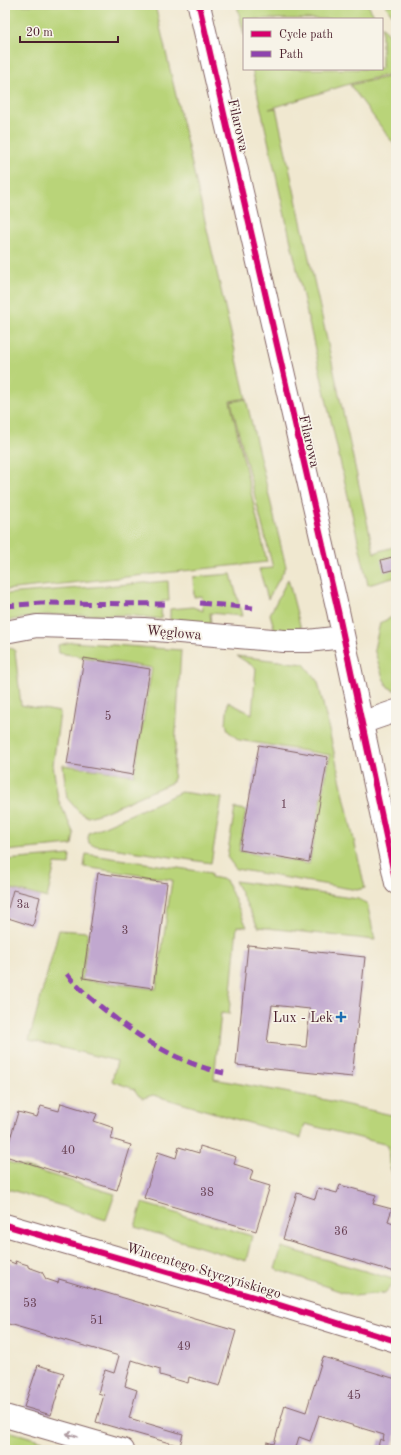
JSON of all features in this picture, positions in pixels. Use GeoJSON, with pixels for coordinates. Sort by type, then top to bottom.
{"type":"FeatureCollection","features":[{"type":"Feature","properties":{"kind":"street","name":"Filarowa"},"geometry":{"type":"LineString","coordinates":[[199,5],[343,637],[396,883]]}},
{"type":"Feature","properties":{"kind":"street","name":"Węglowa"},"geometry":{"type":"LineString","coordinates":[[5,632],[37,626],[144,629],[284,641],[308,641],[343,637]]}},
{"type":"Feature","properties":{"kind":"street"},"geometry":{"type":"LineString","coordinates":[[362,723],[396,711]]}},
{"type":"Feature","properties":{"kind":"street","name":"Wincentego Styczyńskiego"},"geometry":{"type":"LineString","coordinates":[[5,1225],[236,1292],[396,1341]]}},
{"type":"Feature","properties":{"kind":"street"},"geometry":{"type":"LineString","coordinates":[[5,1416],[123,1450]]}},
{"type":"Feature","properties":{"kind":"green space"},"geometry":{"type":"Polygon","coordinates":[[[5,5],[155,5],[246,398],[230,401],[267,562],[5,590],[5,5]]]}},
{"type":"Feature","properties":{"kind":"green space"},"geometry":{"type":"Polygon","coordinates":[[[237,5],[368,5],[375,18],[243,18],[243,32],[237,5]]]}},
{"type":"Feature","properties":{"kind":"green space"},"geometry":{"type":"Polygon","coordinates":[[[385,5],[396,5],[396,20],[385,5]]]}},
{"type":"Feature","properties":{"kind":"green space"},"geometry":{"type":"Polygon","coordinates":[[[383,27],[396,44],[396,71],[391,74],[349,84],[269,109],[276,108],[374,553],[396,546],[396,577],[368,585],[252,70],[383,70],[383,27]]]}},
{"type":"Feature","properties":{"kind":"green space"},"geometry":{"type":"Polygon","coordinates":[[[396,74],[396,147],[350,85],[396,74]]]}},
{"type":"Feature","properties":{"kind":"green space"},"geometry":{"type":"Polygon","coordinates":[[[246,399],[286,567],[268,599],[259,569],[273,568],[231,402],[246,399]]]}},
{"type":"Feature","properties":{"kind":"green space"},"geometry":{"type":"Polygon","coordinates":[[[231,574],[242,616],[210,613],[211,624],[170,620],[170,609],[193,607],[203,611],[202,596],[194,597],[193,577],[231,574]]]}},
{"type":"Feature","properties":{"kind":"green space"},"geometry":{"type":"Polygon","coordinates":[[[288,579],[301,629],[285,633],[275,631],[270,614],[288,579]]]}},
{"type":"Feature","properties":{"kind":"green space"},"geometry":{"type":"Polygon","coordinates":[[[168,581],[169,601],[162,601],[161,619],[128,615],[44,615],[5,621],[5,594],[168,581]]]}},
{"type":"Feature","properties":{"kind":"green space"},"geometry":{"type":"Polygon","coordinates":[[[396,615],[396,691],[388,687],[383,678],[374,649],[380,623],[396,615]]]}},
{"type":"Feature","properties":{"kind":"green space"},"geometry":{"type":"Polygon","coordinates":[[[72,642],[181,650],[173,782],[102,813],[88,817],[78,811],[67,798],[63,765],[134,775],[152,668],[59,653],[58,645],[72,642]]]}},
{"type":"Feature","properties":{"kind":"green space"},"geometry":{"type":"Polygon","coordinates":[[[11,648],[15,651],[21,705],[60,712],[53,765],[58,799],[74,834],[72,845],[5,851],[5,649],[11,648]]]}},
{"type":"Feature","properties":{"kind":"green space"},"geometry":{"type":"Polygon","coordinates":[[[237,656],[304,664],[318,682],[365,888],[357,890],[236,869],[227,857],[235,808],[246,810],[239,851],[309,864],[330,755],[239,740],[228,731],[226,723],[228,702],[252,714],[256,668],[237,656]]]}},
{"type":"Feature","properties":{"kind":"green space"},"geometry":{"type":"Polygon","coordinates":[[[181,792],[222,798],[211,863],[92,845],[89,843],[89,833],[181,792]]]}},
{"type":"Feature","properties":{"kind":"green space"},"geometry":{"type":"Polygon","coordinates":[[[86,854],[211,873],[211,877],[226,880],[247,927],[237,926],[229,1014],[221,1013],[214,1079],[317,1098],[396,1116],[396,1186],[389,1164],[388,1145],[305,1124],[301,1138],[153,1095],[144,1098],[139,1096],[134,1089],[112,1081],[117,1061],[29,1040],[59,930],[88,932],[82,980],[156,989],[172,880],[84,867],[86,854]]]}},
{"type":"Feature","properties":{"kind":"green space"},"geometry":{"type":"Polygon","coordinates":[[[70,855],[69,865],[55,864],[47,898],[12,889],[5,910],[5,860],[70,855]]]}},
{"type":"Feature","properties":{"kind":"green space"},"geometry":{"type":"Polygon","coordinates":[[[235,881],[358,899],[367,903],[375,940],[258,927],[235,881]]]}},
{"type":"Feature","properties":{"kind":"green space"},"geometry":{"type":"Polygon","coordinates":[[[5,1161],[115,1194],[106,1220],[5,1188],[5,1161]]]}},
{"type":"Feature","properties":{"kind":"green space"},"geometry":{"type":"Polygon","coordinates":[[[142,1203],[252,1236],[246,1261],[135,1227],[142,1203]]]}},
{"type":"Feature","properties":{"kind":"green space"},"geometry":{"type":"Polygon","coordinates":[[[282,1247],[396,1280],[385,1293],[354,1296],[275,1269],[282,1247]]]}},
{"type":"Feature","properties":{"kind":"green space"},"geometry":{"type":"Polygon","coordinates":[[[5,1430],[43,1441],[45,1450],[5,1450],[5,1430]]]}},
{"type":"Feature","properties":{"kind":"building"},"geometry":{"type":"Polygon","coordinates":[[[396,556],[396,569],[384,572],[381,560],[396,556]]]}},
{"type":"Feature","properties":{"kind":"building"},"geometry":{"type":"Polygon","coordinates":[[[84,658],[150,669],[133,775],[67,764],[84,658]]]}},
{"type":"Feature","properties":{"kind":"building"},"geometry":{"type":"Polygon","coordinates":[[[259,745],[328,757],[309,862],[240,850],[259,745]]]}},
{"type":"Feature","properties":{"kind":"building"},"geometry":{"type":"Polygon","coordinates":[[[98,873],[167,883],[153,988],[83,978],[98,873]]]}},
{"type":"Feature","properties":{"kind":"building"},"geometry":{"type":"Polygon","coordinates":[[[13,890],[40,897],[33,926],[5,917],[5,912],[7,912],[13,890]]]}},
{"type":"Feature","properties":{"kind":"building"},"geometry":{"type":"Polygon","coordinates":[[[248,945],[365,957],[352,1077],[236,1065],[248,945]],[[272,1005],[267,1043],[306,1047],[310,1009],[272,1005]]]}},
{"type":"Feature","properties":{"kind":"building"},"geometry":{"type":"Polygon","coordinates":[[[61,1103],[97,1114],[94,1121],[114,1128],[111,1139],[131,1145],[117,1190],[5,1156],[18,1112],[37,1117],[41,1106],[59,1111],[61,1103]]]}},
{"type":"Feature","properties":{"kind":"building"},"geometry":{"type":"Polygon","coordinates":[[[200,1146],[236,1157],[234,1164],[253,1170],[250,1180],[270,1186],[256,1231],[144,1198],[158,1152],[176,1158],[179,1147],[199,1153],[200,1146]]]}},
{"type":"Feature","properties":{"kind":"building"},"geometry":{"type":"Polygon","coordinates":[[[340,1185],[376,1195],[373,1204],[392,1209],[388,1221],[396,1224],[395,1272],[283,1239],[297,1193],[315,1199],[318,1188],[337,1193],[340,1185]]]}},
{"type":"Feature","properties":{"kind":"building"},"geometry":{"type":"Polygon","coordinates":[[[5,1260],[16,1264],[15,1261],[28,1265],[28,1267],[42,1272],[46,1279],[58,1283],[59,1279],[236,1331],[220,1386],[189,1377],[188,1383],[160,1375],[160,1369],[132,1360],[125,1386],[137,1390],[129,1418],[183,1434],[180,1446],[96,1422],[104,1395],[98,1393],[105,1370],[114,1373],[119,1356],[5,1323],[5,1260]]]}},
{"type":"Feature","properties":{"kind":"building"},"geometry":{"type":"Polygon","coordinates":[[[323,1357],[396,1379],[396,1437],[391,1450],[377,1450],[380,1439],[383,1441],[384,1435],[319,1415],[310,1441],[299,1437],[295,1450],[264,1450],[267,1442],[274,1444],[285,1405],[306,1412],[323,1357]]]}},
{"type":"Feature","properties":{"kind":"building"},"geometry":{"type":"Polygon","coordinates":[[[38,1365],[64,1373],[51,1415],[24,1407],[38,1365]]]}},
{"type":"Feature","properties":{"kind":"marked path"},"geometry":{"type":"LineString","coordinates":[[5,606],[41,603],[166,604]]}},
{"type":"Feature","properties":{"kind":"marked path"},"geometry":{"type":"LineString","coordinates":[[200,603],[253,608]]}},
{"type":"Feature","properties":{"kind":"marked path"},"geometry":{"type":"LineString","coordinates":[[67,974],[78,987],[128,1028],[143,1038],[190,1063],[224,1073]]}},
{"type":"Feature","properties":{"kind":"cycle path"},"geometry":{"type":"LineString","coordinates":[[199,5],[338,611],[396,883]]}},
{"type":"Feature","properties":{"kind":"cycle path"},"geometry":{"type":"LineString","coordinates":[[5,1225],[250,1296],[396,1341]]}},
{"type":"Feature","properties":{"kind":"place","name":"Lux - Lek"},"geometry":{"type":"Point","coordinates":[341,1017]}}]}
